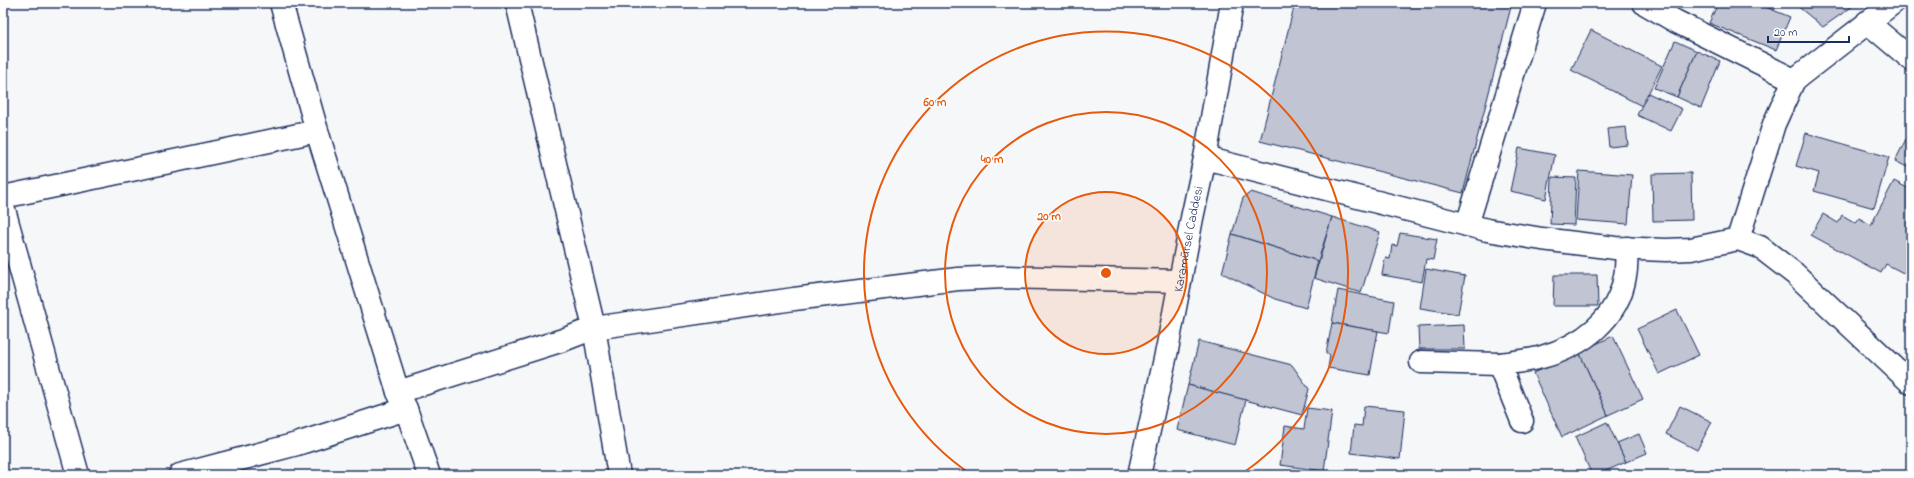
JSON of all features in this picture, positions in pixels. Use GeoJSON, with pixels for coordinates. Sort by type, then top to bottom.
{"type":"FeatureCollection","features":[{"type":"Feature","properties":{"kind":"street"},"geometry":{"type":"LineString","coordinates":[[281,3],[317,131],[402,401],[429,475]]}},
{"type":"Feature","properties":{"kind":"street"},"geometry":{"type":"LineString","coordinates":[[517,3],[594,328],[619,475]]}},
{"type":"Feature","properties":{"kind":"street","name":"Karamürsel Caddesi"},"geometry":{"type":"LineString","coordinates":[[1139,475],[1167,350],[1205,158],[1232,3]]}},
{"type":"Feature","properties":{"kind":"street"},"geometry":{"type":"LineString","coordinates":[[1467,225],[1535,3]]}},
{"type":"Feature","properties":{"kind":"street"},"geometry":{"type":"LineString","coordinates":[[1644,3],[1675,21],[1794,80]]}},
{"type":"Feature","properties":{"kind":"street"},"geometry":{"type":"LineString","coordinates":[[1738,239],[1774,124],[1794,80],[1893,3]]}},
{"type":"Feature","properties":{"kind":"street"},"geometry":{"type":"LineString","coordinates":[[1868,22],[1911,59]]}},
{"type":"Feature","properties":{"kind":"street"},"geometry":{"type":"LineString","coordinates":[[3,197],[317,131]]}},
{"type":"Feature","properties":{"kind":"street"},"geometry":{"type":"LineString","coordinates":[[1205,158],[1467,225],[1542,239],[1627,248],[1666,250],[1691,249],[1738,239],[1760,248],[1795,274],[1911,383]]}},
{"type":"Feature","properties":{"kind":"street"},"geometry":{"type":"LineString","coordinates":[[3,206],[78,475]]}},
{"type":"Feature","properties":{"kind":"street"},"geometry":{"type":"LineString","coordinates":[[1421,362],[1499,364],[1541,357],[1569,347],[1596,330],[1610,314],[1620,296],[1626,275],[1627,248]]}},
{"type":"Feature","properties":{"kind":"street"},"geometry":{"type":"LineString","coordinates":[[180,475],[297,444],[402,401],[594,328],[794,299],[958,279],[1005,277],[1180,281]]}},
{"type":"Feature","properties":{"kind":"street"},"geometry":{"type":"LineString","coordinates":[[1499,364],[1522,421]]}},
{"type":"Feature","properties":{"kind":"building"},"geometry":{"type":"Polygon","coordinates":[[[1295,3],[1512,3],[1463,193],[1260,141],[1295,3]]]}},
{"type":"Feature","properties":{"kind":"building"},"geometry":{"type":"Polygon","coordinates":[[[1718,3],[1756,3],[1790,17],[1776,50],[1709,23],[1718,3]]]}},
{"type":"Feature","properties":{"kind":"building"},"geometry":{"type":"Polygon","coordinates":[[[1756,3],[1778,3],[1774,10],[1756,3]]]}},
{"type":"Feature","properties":{"kind":"building"},"geometry":{"type":"Polygon","coordinates":[[[1850,3],[1853,6],[1823,27],[1795,4],[1850,3]]]}},
{"type":"Feature","properties":{"kind":"building"},"geometry":{"type":"Polygon","coordinates":[[[1591,30],[1662,66],[1642,106],[1571,70],[1591,30]]]}},
{"type":"Feature","properties":{"kind":"building"},"geometry":{"type":"Polygon","coordinates":[[[1675,41],[1697,51],[1677,97],[1654,88],[1675,41]]]}},
{"type":"Feature","properties":{"kind":"building"},"geometry":{"type":"Polygon","coordinates":[[[1697,51],[1720,61],[1701,108],[1677,97],[1697,51]]]}},
{"type":"Feature","properties":{"kind":"building"},"geometry":{"type":"Polygon","coordinates":[[[1648,93],[1682,109],[1671,131],[1637,115],[1648,93]]]}},
{"type":"Feature","properties":{"kind":"building"},"geometry":{"type":"Polygon","coordinates":[[[1626,127],[1628,145],[1609,147],[1607,129],[1626,127]]]}},
{"type":"Feature","properties":{"kind":"building"},"geometry":{"type":"Polygon","coordinates":[[[1806,133],[1889,157],[1874,208],[1814,191],[1819,173],[1796,166],[1806,133]]]}},
{"type":"Feature","properties":{"kind":"building"},"geometry":{"type":"Polygon","coordinates":[[[1906,139],[1911,141],[1911,169],[1895,161],[1906,139]]]}},
{"type":"Feature","properties":{"kind":"building"},"geometry":{"type":"Polygon","coordinates":[[[1519,148],[1555,155],[1546,199],[1510,191],[1519,148]]]}},
{"type":"Feature","properties":{"kind":"building"},"geometry":{"type":"Polygon","coordinates":[[[1579,171],[1632,175],[1628,224],[1576,220],[1579,171]]]}},
{"type":"Feature","properties":{"kind":"building"},"geometry":{"type":"Polygon","coordinates":[[[1691,173],[1692,220],[1653,221],[1652,174],[1691,173]]]}},
{"type":"Feature","properties":{"kind":"building"},"geometry":{"type":"Polygon","coordinates":[[[1552,177],[1576,178],[1574,225],[1550,224],[1552,177]]]}},
{"type":"Feature","properties":{"kind":"building"},"geometry":{"type":"Polygon","coordinates":[[[1894,181],[1911,190],[1911,277],[1886,264],[1881,273],[1811,235],[1823,214],[1838,223],[1842,215],[1856,223],[1859,218],[1871,225],[1894,181]]]}},
{"type":"Feature","properties":{"kind":"building"},"geometry":{"type":"Polygon","coordinates":[[[1251,192],[1332,217],[1318,261],[1232,234],[1243,198],[1251,192]]]}},
{"type":"Feature","properties":{"kind":"building"},"geometry":{"type":"Polygon","coordinates":[[[1332,217],[1380,232],[1361,293],[1314,278],[1332,217]]]}},
{"type":"Feature","properties":{"kind":"building"},"geometry":{"type":"Polygon","coordinates":[[[1400,233],[1437,239],[1433,260],[1426,259],[1422,282],[1382,275],[1385,258],[1390,259],[1392,245],[1397,246],[1400,233]]]}},
{"type":"Feature","properties":{"kind":"building"},"geometry":{"type":"Polygon","coordinates":[[[1232,234],[1318,261],[1306,308],[1275,299],[1222,273],[1232,234]]]}},
{"type":"Feature","properties":{"kind":"building"},"geometry":{"type":"Polygon","coordinates":[[[1426,269],[1465,276],[1458,314],[1420,308],[1426,269]]]}},
{"type":"Feature","properties":{"kind":"building"},"geometry":{"type":"Polygon","coordinates":[[[1554,275],[1597,275],[1598,306],[1553,306],[1554,275]]]}},
{"type":"Feature","properties":{"kind":"building"},"geometry":{"type":"Polygon","coordinates":[[[1338,290],[1394,301],[1389,333],[1332,323],[1338,290]]]}},
{"type":"Feature","properties":{"kind":"building"},"geometry":{"type":"Polygon","coordinates":[[[1677,310],[1699,355],[1659,374],[1637,329],[1677,310]]]}},
{"type":"Feature","properties":{"kind":"building"},"geometry":{"type":"Polygon","coordinates":[[[1332,323],[1378,331],[1370,375],[1328,368],[1330,355],[1326,354],[1332,323]]]}},
{"type":"Feature","properties":{"kind":"building"},"geometry":{"type":"Polygon","coordinates":[[[1464,325],[1465,349],[1419,349],[1418,327],[1464,325]]]}},
{"type":"Feature","properties":{"kind":"building"},"geometry":{"type":"Polygon","coordinates":[[[1613,336],[1643,399],[1608,415],[1579,352],[1613,336]]]}},
{"type":"Feature","properties":{"kind":"building"},"geometry":{"type":"Polygon","coordinates":[[[1199,341],[1292,365],[1309,389],[1302,415],[1188,385],[1199,341]]]}},
{"type":"Feature","properties":{"kind":"building"},"geometry":{"type":"Polygon","coordinates":[[[1579,352],[1608,415],[1562,437],[1533,373],[1579,352]]]}},
{"type":"Feature","properties":{"kind":"building"},"geometry":{"type":"Polygon","coordinates":[[[1188,385],[1246,400],[1235,445],[1177,430],[1188,385]]]}},
{"type":"Feature","properties":{"kind":"building"},"geometry":{"type":"Polygon","coordinates":[[[1364,406],[1405,410],[1400,459],[1351,453],[1354,425],[1362,426],[1364,406]]]}},
{"type":"Feature","properties":{"kind":"building"},"geometry":{"type":"Polygon","coordinates":[[[1680,406],[1712,422],[1697,450],[1666,434],[1680,406]]]}},
{"type":"Feature","properties":{"kind":"building"},"geometry":{"type":"Polygon","coordinates":[[[1307,408],[1332,411],[1324,471],[1280,465],[1285,426],[1304,429],[1307,408]]]}},
{"type":"Feature","properties":{"kind":"building"},"geometry":{"type":"Polygon","coordinates":[[[1607,422],[1626,462],[1597,475],[1592,475],[1575,437],[1607,422]]]}},
{"type":"Feature","properties":{"kind":"building"},"geometry":{"type":"Polygon","coordinates":[[[1639,434],[1647,453],[1626,462],[1617,443],[1639,434]]]}}]}
